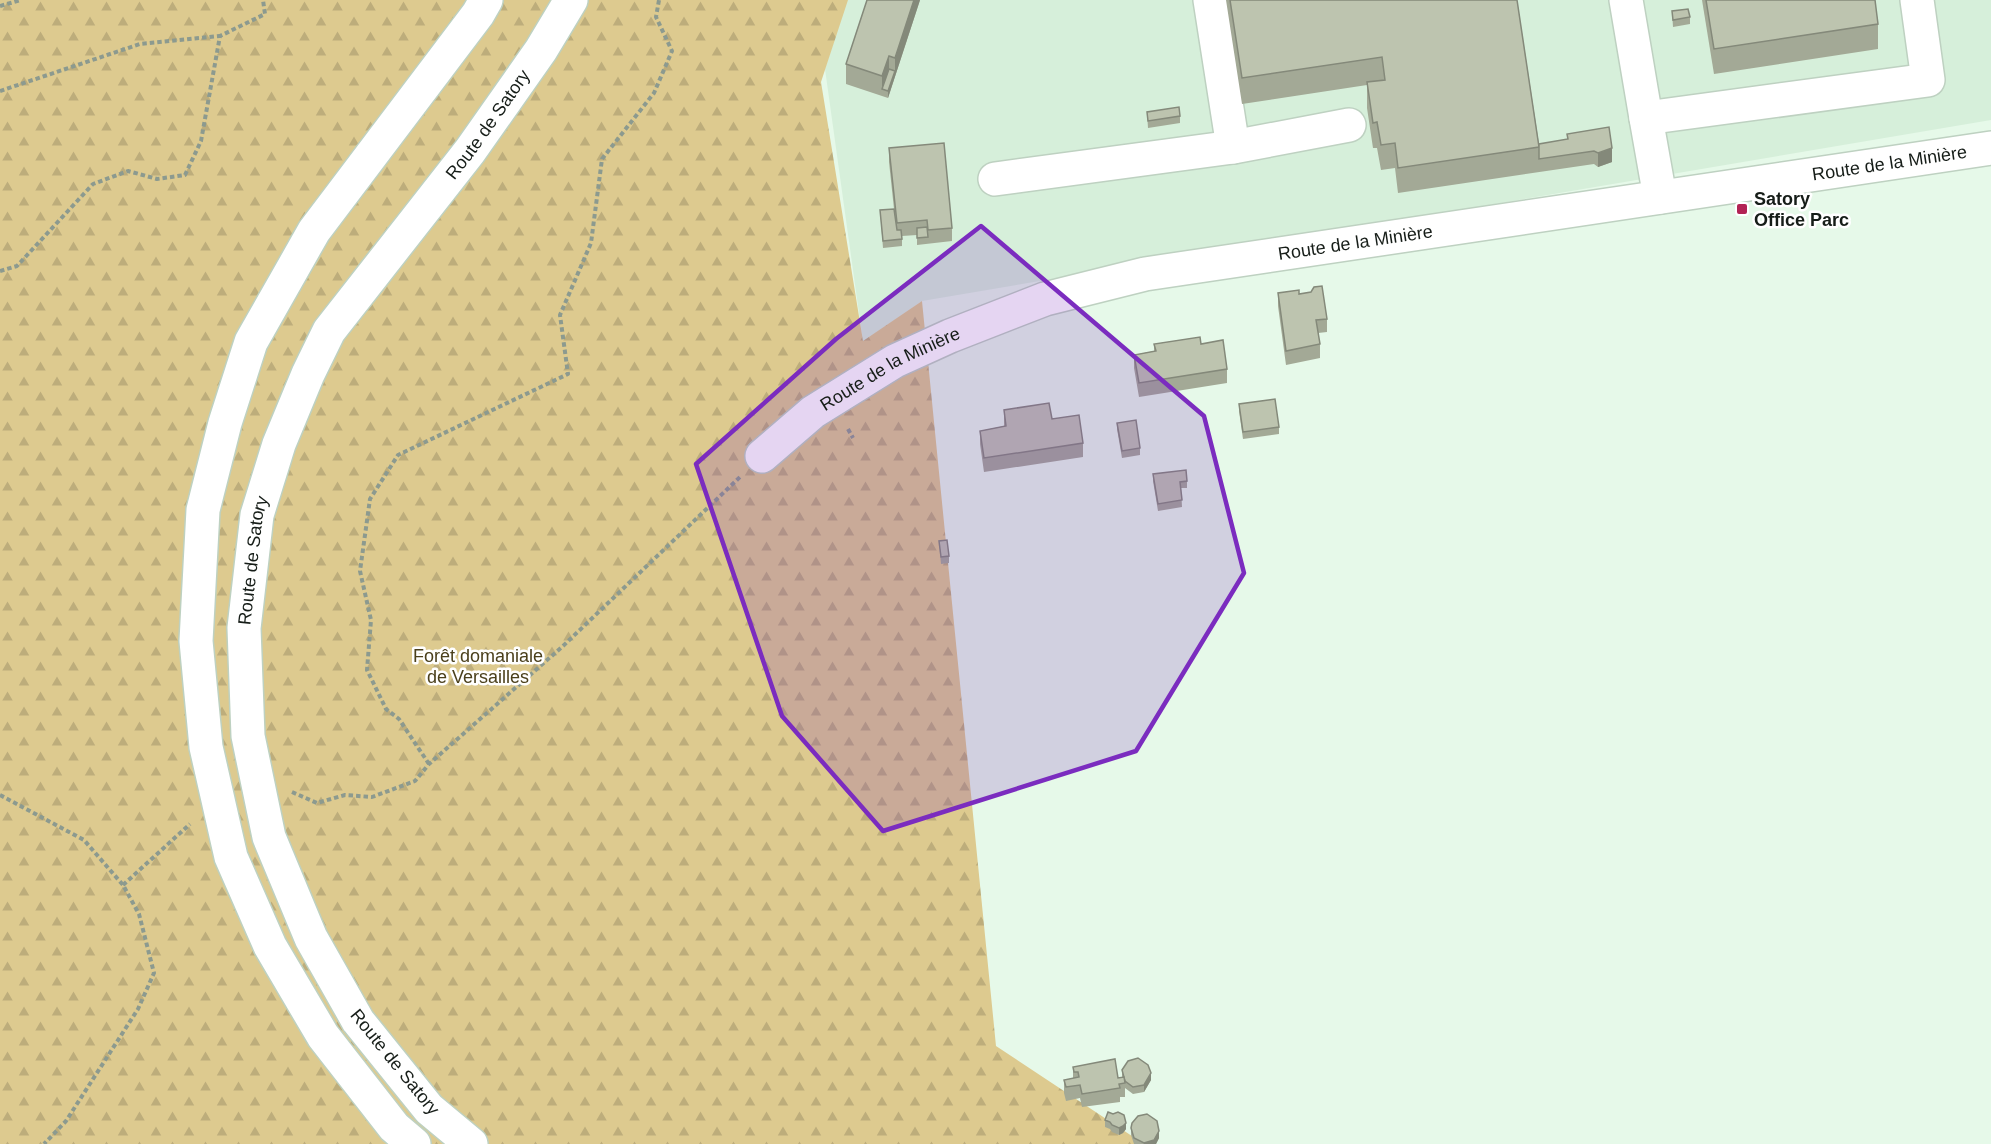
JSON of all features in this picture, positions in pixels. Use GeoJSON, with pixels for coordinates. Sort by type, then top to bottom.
{"type":"FeatureCollection","features":[{"type":"Feature","properties":{"kind":"main road"},"geometry":{"type":"LineString","coordinates":[[414,1144],[394,1127],[323,1036],[270,946],[231,857],[206,747],[196,641],[202,510],[225,423],[251,342],[314,231],[478,14],[486,0]]}},
{"type":"Feature","properties":{"kind":"main road","name":"Route de Satory"},"geometry":{"type":"LineString","coordinates":[[471,1144],[429,1109],[357,1021],[311,938],[268,837],[248,736],[244,628],[257,515],[279,444],[308,374],[329,331],[470,151],[541,50],[571,0]]}},
{"type":"Feature","properties":{"kind":"main road"},"geometry":{"type":"LineString","coordinates":[[1210,0],[1233,147]]}},
{"type":"Feature","properties":{"kind":"main road"},"geometry":{"type":"LineString","coordinates":[[1626,0],[1660,197]]}},
{"type":"Feature","properties":{"kind":"main road"},"geometry":{"type":"LineString","coordinates":[[1646,118],[1928,80],[1917,0]]}},
{"type":"Feature","properties":{"kind":"main road"},"geometry":{"type":"LineString","coordinates":[[995,179],[1233,147],[1349,124]]}},
{"type":"Feature","properties":{"kind":"main road","name":"Route de la Minière"},"geometry":{"type":"LineString","coordinates":[[762,456],[813,412],[895,361],[950,336],[1045,299],[1146,274],[1991,148]]}},
{"type":"Feature","properties":{"kind":"path"},"geometry":{"type":"LineString","coordinates":[[0,6],[21,0]]}},
{"type":"Feature","properties":{"kind":"path"},"geometry":{"type":"LineString","coordinates":[[0,91],[140,44],[220,36],[265,14],[263,0]]}},
{"type":"Feature","properties":{"kind":"path"},"geometry":{"type":"LineString","coordinates":[[429,764],[399,719],[386,709],[367,670],[371,620],[360,571],[370,499],[398,455],[568,374],[560,315],[591,243],[602,159],[654,93],[672,51],[656,17],[659,0]]}},
{"type":"Feature","properties":{"kind":"path"},"geometry":{"type":"LineString","coordinates":[[0,271],[17,266],[93,184],[128,171],[157,178],[185,175],[201,141],[220,36]]}},
{"type":"Feature","properties":{"kind":"path"},"geometry":{"type":"LineString","coordinates":[[291,791],[317,803],[345,795],[372,797],[415,781],[429,764],[563,645],[762,456]]}},
{"type":"Feature","properties":{"kind":"path"},"geometry":{"type":"LineString","coordinates":[[0,795],[84,840],[123,885],[139,914],[154,973],[138,1009],[72,1112],[44,1144]]}},
{"type":"Feature","properties":{"kind":"path"},"geometry":{"type":"LineString","coordinates":[[123,885],[217,800]]}},
{"type":"Feature","properties":{"kind":"highlighted area"},"geometry":{"type":"Polygon","coordinates":[[[981,226],[1204,416],[1244,573],[1136,751],[883,831],[782,716],[696,464],[836,339],[981,226]]]}},
{"type":"Feature","properties":{"kind":"shaded area"},"geometry":{"type":"Polygon","coordinates":[[[847,0],[1991,0],[1991,120],[922,301],[863,342],[825,69],[847,0]]]}},
{"type":"Feature","properties":{"kind":"green space","name":"Forêt domaniale de Versailles"},"geometry":{"type":"Polygon","coordinates":[[[0,0],[848,0],[821,82],[863,341],[922,301],[996,1046],[1144,1144],[0,1144],[0,0]]]}},
{"type":"Feature","properties":{"kind":"building"},"geometry":{"type":"Polygon","coordinates":[[[867,0],[914,0],[895,58],[889,56],[882,76],[846,64],[867,0]]]}},
{"type":"Feature","properties":{"kind":"building"},"geometry":{"type":"Polygon","coordinates":[[[1230,0],[1517,0],[1539,147],[1398,168],[1395,143],[1381,145],[1377,122],[1373,123],[1367,82],[1385,80],[1382,57],[1242,78],[1230,0]]]}},
{"type":"Feature","properties":{"kind":"building"},"geometry":{"type":"Polygon","coordinates":[[[1706,0],[1875,0],[1878,24],[1714,49],[1706,0]]]}},
{"type":"Feature","properties":{"kind":"building"},"geometry":{"type":"Polygon","coordinates":[[[1688,9],[1690,17],[1673,20],[1672,11],[1688,9]]]}},
{"type":"Feature","properties":{"kind":"building"},"geometry":{"type":"Polygon","coordinates":[[[889,69],[895,71],[888,91],[882,89],[889,69]]]}},
{"type":"Feature","properties":{"kind":"building"},"geometry":{"type":"Polygon","coordinates":[[[1179,107],[1180,116],[1148,121],[1147,112],[1179,107]]]}},
{"type":"Feature","properties":{"kind":"building"},"geometry":{"type":"Polygon","coordinates":[[[1609,127],[1612,148],[1598,153],[1594,151],[1539,159],[1539,144],[1568,139],[1567,134],[1609,127]]]}},
{"type":"Feature","properties":{"kind":"building"},"geometry":{"type":"Polygon","coordinates":[[[944,143],[952,228],[928,230],[927,220],[897,223],[889,148],[944,143]]]}},
{"type":"Feature","properties":{"kind":"building"},"geometry":{"type":"Polygon","coordinates":[[[894,209],[897,230],[901,230],[902,239],[883,241],[880,210],[894,209]]]}},
{"type":"Feature","properties":{"kind":"building"},"geometry":{"type":"Polygon","coordinates":[[[927,227],[928,237],[917,238],[917,228],[927,227]]]}},
{"type":"Feature","properties":{"kind":"building"},"geometry":{"type":"Polygon","coordinates":[[[1322,286],[1327,319],[1316,320],[1320,344],[1286,351],[1278,293],[1299,290],[1299,294],[1311,292],[1314,287],[1322,286]]]}},
{"type":"Feature","properties":{"kind":"building"},"geometry":{"type":"Polygon","coordinates":[[[1200,337],[1201,344],[1223,340],[1227,369],[1139,383],[1134,355],[1156,351],[1154,344],[1200,337]]]}},
{"type":"Feature","properties":{"kind":"building"},"geometry":{"type":"Polygon","coordinates":[[[1275,399],[1279,427],[1243,432],[1239,404],[1275,399]]]}},
{"type":"Feature","properties":{"kind":"building"},"geometry":{"type":"Polygon","coordinates":[[[1049,403],[1052,419],[1079,415],[1083,443],[984,458],[980,431],[1006,426],[1004,410],[1049,403]]]}},
{"type":"Feature","properties":{"kind":"building"},"geometry":{"type":"Polygon","coordinates":[[[1136,420],[1140,448],[1122,451],[1117,423],[1136,420]]]}},
{"type":"Feature","properties":{"kind":"building"},"geometry":{"type":"Polygon","coordinates":[[[1186,470],[1187,481],[1180,482],[1182,500],[1158,504],[1153,474],[1186,470]]]}},
{"type":"Feature","properties":{"kind":"building"},"geometry":{"type":"Polygon","coordinates":[[[947,540],[949,556],[941,557],[939,541],[947,540]]]}},
{"type":"Feature","properties":{"kind":"building"},"geometry":{"type":"Polygon","coordinates":[[[1138,1058],[1148,1065],[1151,1073],[1144,1085],[1133,1087],[1125,1081],[1122,1070],[1128,1061],[1138,1058]]]}},
{"type":"Feature","properties":{"kind":"building"},"geometry":{"type":"Polygon","coordinates":[[[1115,1059],[1118,1078],[1124,1077],[1125,1083],[1119,1084],[1120,1088],[1082,1094],[1080,1085],[1066,1087],[1064,1080],[1079,1077],[1073,1067],[1115,1059]]]}},
{"type":"Feature","properties":{"kind":"building"},"geometry":{"type":"Polygon","coordinates":[[[1108,1112],[1113,1114],[1118,1112],[1124,1115],[1126,1123],[1119,1128],[1112,1125],[1105,1120],[1108,1112]]]}},
{"type":"Feature","properties":{"kind":"building"},"geometry":{"type":"Polygon","coordinates":[[[1147,1114],[1157,1121],[1159,1131],[1154,1140],[1144,1143],[1134,1138],[1131,1128],[1138,1116],[1147,1114]]]}},
{"type":"Feature","properties":{"kind":"place","name":"Satory Office Parc"},"geometry":{"type":"Point","coordinates":[1742,209]}}]}
